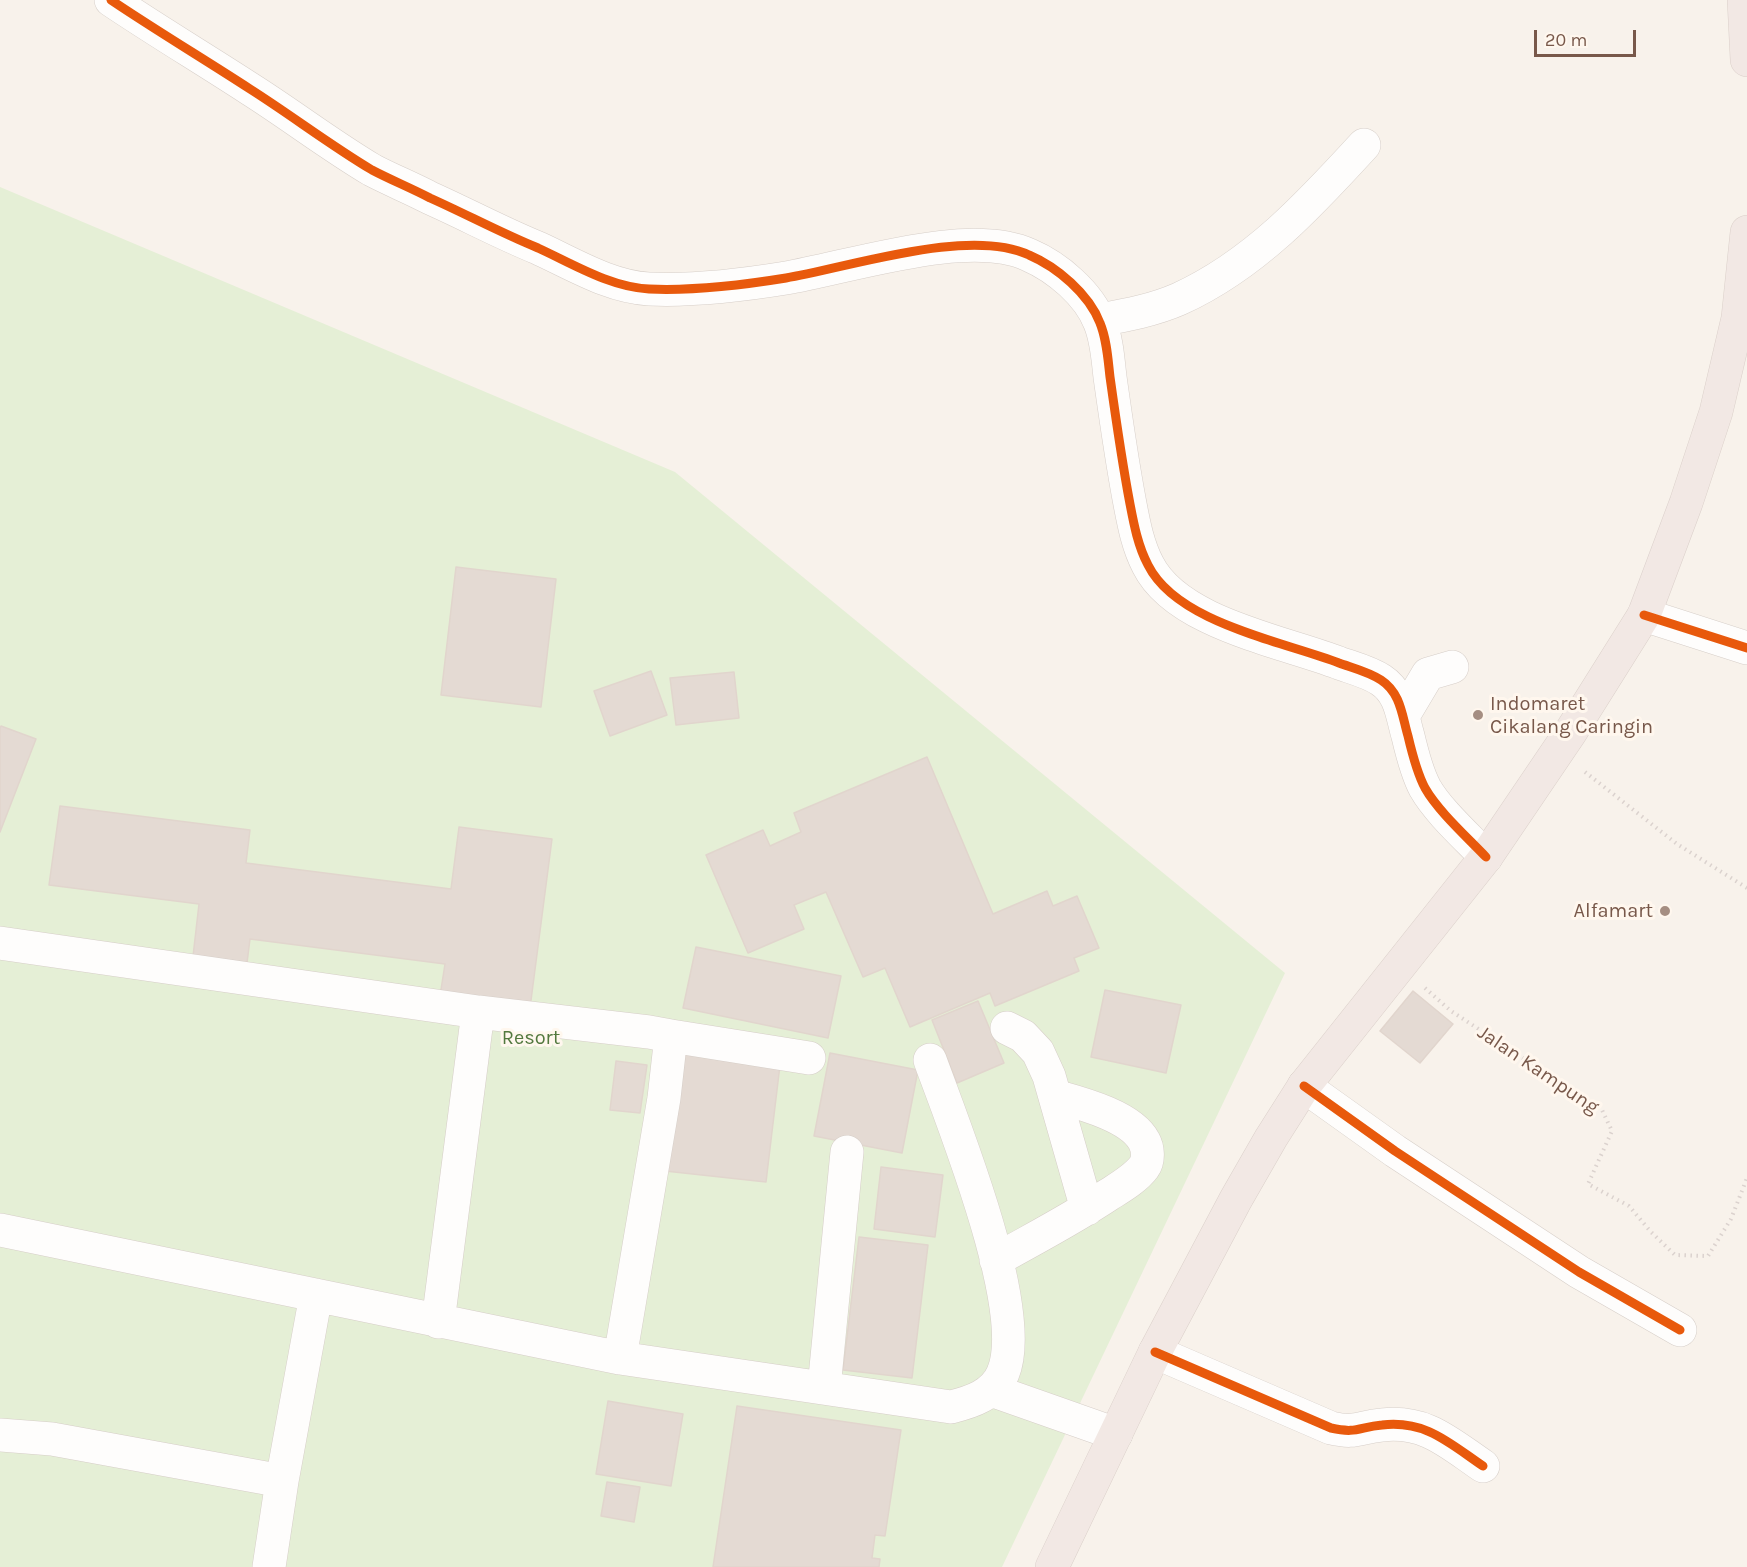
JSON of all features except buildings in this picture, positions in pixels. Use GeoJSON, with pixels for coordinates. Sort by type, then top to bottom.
{"type":"FeatureCollection","features":[{"type":"Feature","properties":{"kind":"highway"},"geometry":{"type":"LineString","coordinates":[[1744,0],[1747,60]]}},
{"type":"Feature","properties":{"kind":"highway"},"geometry":{"type":"LineString","coordinates":[[1052,1567],[1155,1352],[1271,1138],[1304,1086],[1486,857],[1559,751],[1644,615],[1686,503],[1716,412],[1738,318],[1747,232]]}},
{"type":"Feature","properties":{"kind":"street"},"geometry":{"type":"LineString","coordinates":[[111,0],[372,169],[500,232],[620,284],[653,289],[753,283],[819,272],[904,253],[974,245],[1000,247],[1026,253],[1047,265],[1080,292],[1100,320],[1124,476],[1142,554],[1151,572],[1161,585],[1178,600],[1201,614],[1318,654],[1379,678],[1395,694],[1421,780],[1426,789],[1433,800],[1486,857]]}},
{"type":"Feature","properties":{"kind":"street"},"geometry":{"type":"LineString","coordinates":[[1100,320],[1153,309],[1180,299],[1226,272],[1273,239],[1364,145]]}},
{"type":"Feature","properties":{"kind":"street"},"geometry":{"type":"LineString","coordinates":[[1644,615],[1747,648]]}},
{"type":"Feature","properties":{"kind":"street"},"geometry":{"type":"LineString","coordinates":[[1403,717],[1428,674],[1452,666]]}},
{"type":"Feature","properties":{"kind":"street"},"geometry":{"type":"LineString","coordinates":[[0,943],[478,1012],[649,1032],[809,1058]]}},
{"type":"Feature","properties":{"kind":"street"},"geometry":{"type":"LineString","coordinates":[[438,1322],[478,1012]]}},
{"type":"Feature","properties":{"kind":"street"},"geometry":{"type":"LineString","coordinates":[[1007,1028],[1023,1036],[1038,1052],[1049,1076],[1087,1209]]}},
{"type":"Feature","properties":{"kind":"street"},"geometry":{"type":"LineString","coordinates":[[620,1358],[664,1098],[672,1036]]}},
{"type":"Feature","properties":{"kind":"street"},"geometry":{"type":"LineString","coordinates":[[0,1230],[620,1358],[951,1407],[972,1401],[992,1389],[1002,1374],[1007,1357],[1009,1330],[996,1260],[954,1126],[930,1060]]}},
{"type":"Feature","properties":{"kind":"street"},"geometry":{"type":"LineString","coordinates":[[1304,1086],[1395,1151],[1569,1265],[1680,1330]]}},
{"type":"Feature","properties":{"kind":"street"},"geometry":{"type":"LineString","coordinates":[[996,1260],[1087,1209],[1120,1187],[1144,1166],[1147,1158],[1147,1148],[1136,1131],[1091,1107],[1055,1096]]}},
{"type":"Feature","properties":{"kind":"street"},"geometry":{"type":"LineString","coordinates":[[824,1388],[847,1152]]}},
{"type":"Feature","properties":{"kind":"street"},"geometry":{"type":"LineString","coordinates":[[269,1567],[282,1481],[316,1295]]}},
{"type":"Feature","properties":{"kind":"street"},"geometry":{"type":"LineString","coordinates":[[1155,1352],[1331,1428],[1348,1432],[1378,1425],[1412,1425],[1443,1439],[1484,1466]]}},
{"type":"Feature","properties":{"kind":"street"},"geometry":{"type":"LineString","coordinates":[[992,1389],[1116,1434]]}},
{"type":"Feature","properties":{"kind":"street"},"geometry":{"type":"LineString","coordinates":[[0,1435],[52,1439],[282,1481]]}},
{"type":"Feature","properties":{"kind":"path"},"geometry":{"type":"LineString","coordinates":[[1559,751],[1677,844],[1747,888]]}},
{"type":"Feature","properties":{"kind":"green space","name":"Resort"},"geometry":{"type":"Polygon","coordinates":[[[0,187],[675,472],[1285,973],[1002,1567],[0,1567],[0,187]]]}},
{"type":"Feature","properties":{"kind":"cycle path"},"geometry":{"type":"LineString","coordinates":[[111,0],[372,170],[497,230],[620,284],[649,289],[735,285],[813,273],[909,252],[975,245],[1004,247],[1040,260],[1061,274],[1080,292],[1095,312],[1102,330],[1135,528],[1148,565],[1162,585],[1182,602],[1233,628],[1366,672],[1388,685],[1400,705],[1415,763],[1425,788],[1445,815],[1486,857]]}},
{"type":"Feature","properties":{"kind":"cycle path"},"geometry":{"type":"LineString","coordinates":[[1644,615],[1747,648]]}},
{"type":"Feature","properties":{"kind":"cycle path"},"geometry":{"type":"LineString","coordinates":[[1304,1086],[1395,1151],[1579,1272],[1680,1330]]}},
{"type":"Feature","properties":{"kind":"cycle path"},"geometry":{"type":"LineString","coordinates":[[1155,1352],[1331,1428],[1352,1430],[1398,1424],[1424,1430],[1448,1442],[1483,1466]]}},
{"type":"Feature","properties":{"kind":"place","name":"Indomaret Cikalang Caringin"},"geometry":{"type":"Point","coordinates":[1478,715]}},
{"type":"Feature","properties":{"kind":"place","name":"Alfamart"},"geometry":{"type":"Point","coordinates":[1665,911]}}]}
